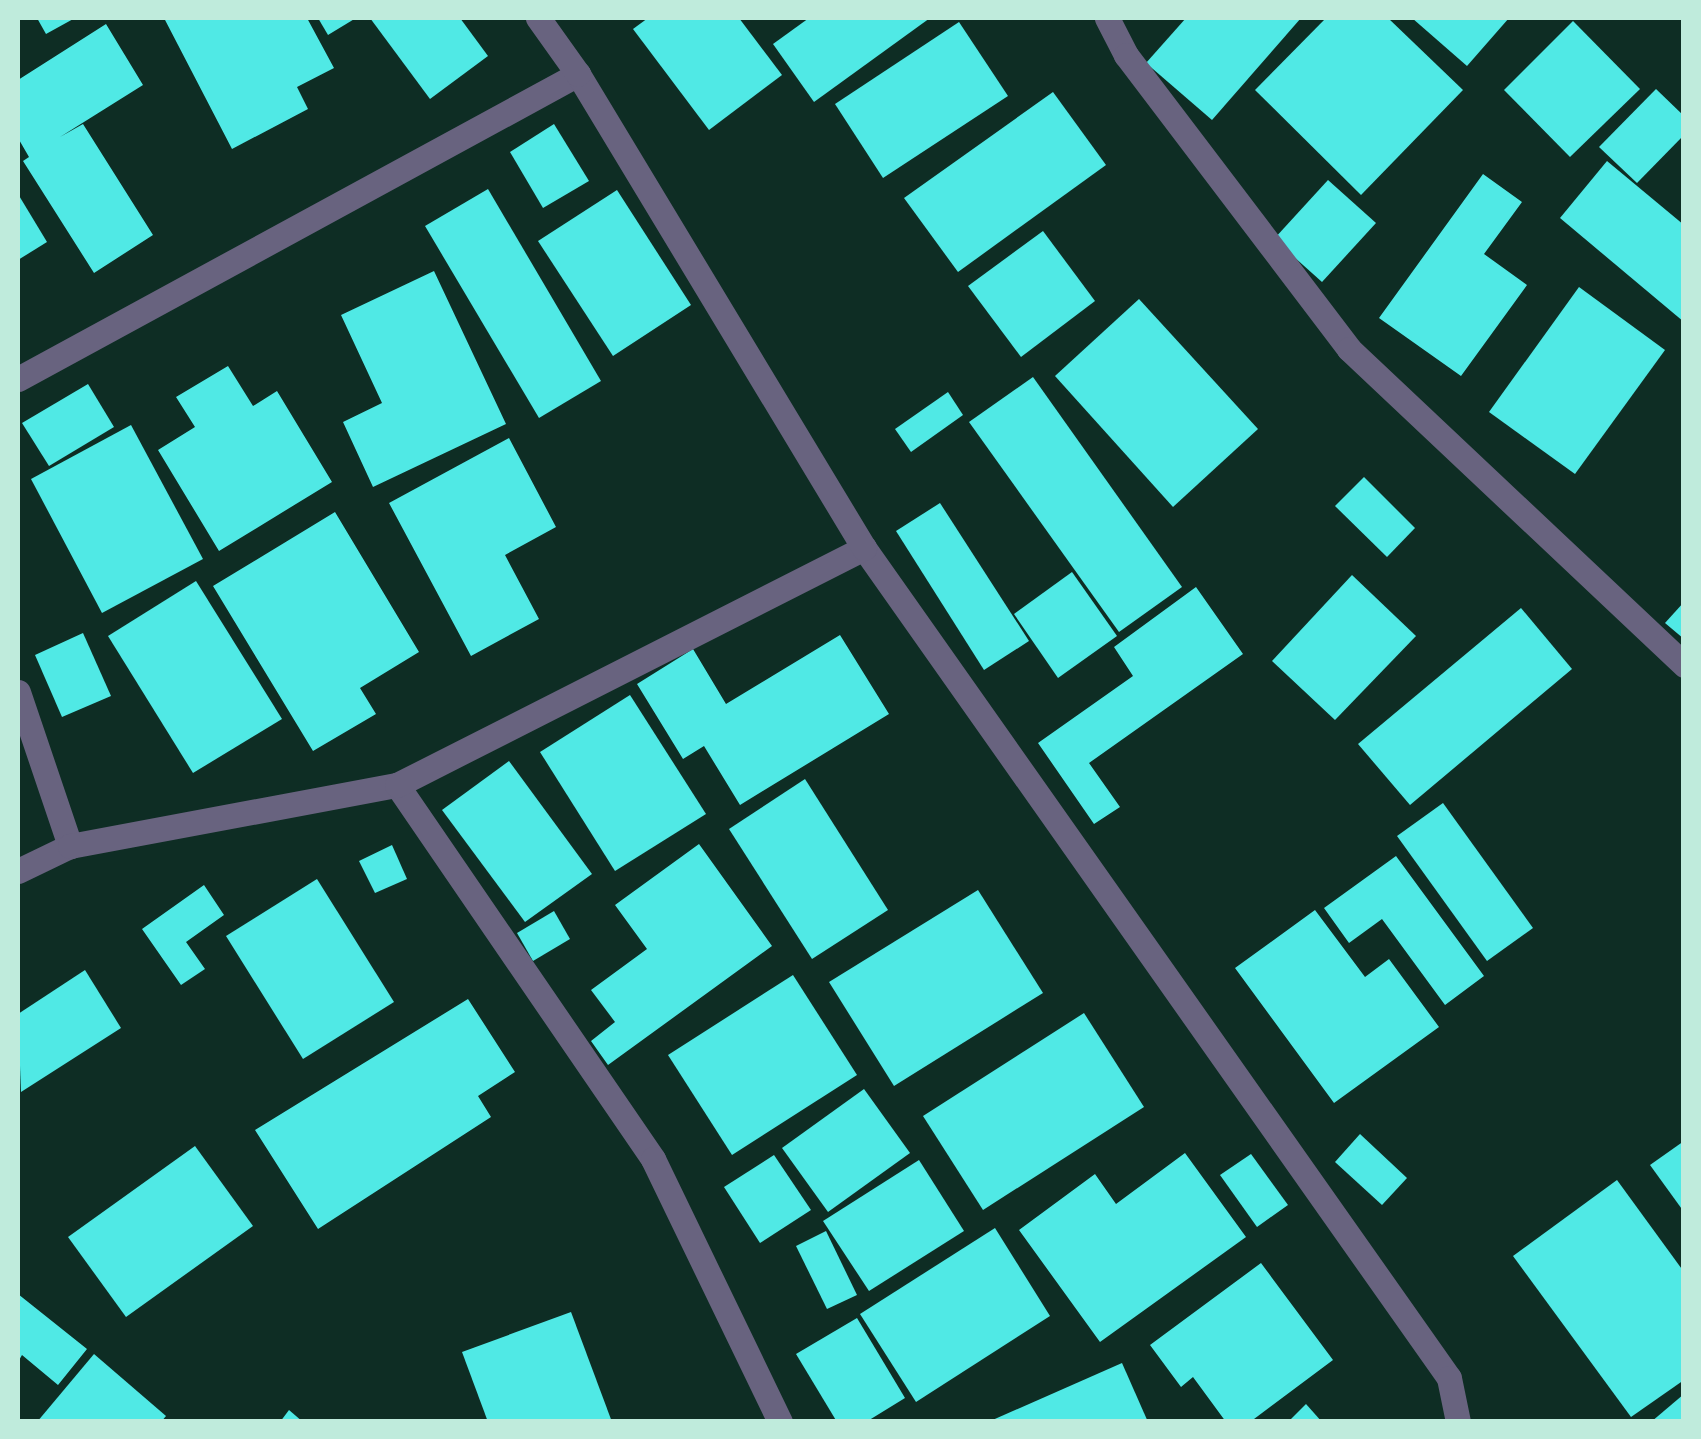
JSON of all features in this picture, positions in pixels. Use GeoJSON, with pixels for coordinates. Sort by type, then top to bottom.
{"type":"FeatureCollection","features":[{"type":"Feature","properties":{"kind":"street"},"geometry":{"type":"LineString","coordinates":[[538,18],[578,74],[864,548],[1449,1378],[1458,1422]]}},
{"type":"Feature","properties":{"kind":"street"},"geometry":{"type":"LineString","coordinates":[[1107,18],[1126,55],[1349,349],[1684,664]]}},
{"type":"Feature","properties":{"kind":"street"},"geometry":{"type":"LineString","coordinates":[[18,379],[578,74]]}},
{"type":"Feature","properties":{"kind":"street"},"geometry":{"type":"LineString","coordinates":[[18,871],[70,846],[398,785],[864,548]]}},
{"type":"Feature","properties":{"kind":"street"},"geometry":{"type":"LineString","coordinates":[[18,692],[70,846]]}},
{"type":"Feature","properties":{"kind":"street"},"geometry":{"type":"LineString","coordinates":[[398,785],[652,1160],[780,1422]]}},
{"type":"Feature","properties":{"kind":"building"},"geometry":{"type":"Polygon","coordinates":[[[37,18],[75,18],[46,34],[37,18]]]}},
{"type":"Feature","properties":{"kind":"building"},"geometry":{"type":"Polygon","coordinates":[[[164,18],[307,18],[334,68],[297,87],[308,109],[232,149],[164,18]]]}},
{"type":"Feature","properties":{"kind":"building"},"geometry":{"type":"Polygon","coordinates":[[[318,18],[356,18],[328,35],[318,18]]]}},
{"type":"Feature","properties":{"kind":"building"},"geometry":{"type":"Polygon","coordinates":[[[370,18],[460,18],[488,56],[430,99],[370,18]]]}},
{"type":"Feature","properties":{"kind":"building"},"geometry":{"type":"Polygon","coordinates":[[[648,18],[739,18],[782,75],[709,130],[633,29],[648,18]]]}},
{"type":"Feature","properties":{"kind":"building"},"geometry":{"type":"Polygon","coordinates":[[[809,18],[930,18],[814,102],[773,44],[809,18]]]}},
{"type":"Feature","properties":{"kind":"building"},"geometry":{"type":"Polygon","coordinates":[[[1186,18],[1301,18],[1212,120],[1146,63],[1186,18]]]}},
{"type":"Feature","properties":{"kind":"building"},"geometry":{"type":"Polygon","coordinates":[[[1326,18],[1388,18],[1463,90],[1361,195],[1255,90],[1326,18]]]}},
{"type":"Feature","properties":{"kind":"building"},"geometry":{"type":"Polygon","coordinates":[[[1412,18],[1509,18],[1467,66],[1412,18]]]}},
{"type":"Feature","properties":{"kind":"building"},"geometry":{"type":"Polygon","coordinates":[[[1573,21],[1640,89],[1570,157],[1504,90],[1573,21]]]}},
{"type":"Feature","properties":{"kind":"building"},"geometry":{"type":"Polygon","coordinates":[[[959,22],[1008,96],[883,178],[835,104],[959,22]]]}},
{"type":"Feature","properties":{"kind":"building"},"geometry":{"type":"Polygon","coordinates":[[[106,24],[143,85],[60,137],[83,124],[153,235],[94,273],[23,161],[29,157],[18,138],[18,80],[106,24]]]}},
{"type":"Feature","properties":{"kind":"building"},"geometry":{"type":"Polygon","coordinates":[[[1656,89],[1684,116],[1684,135],[1637,183],[1599,147],[1656,89]]]}},
{"type":"Feature","properties":{"kind":"building"},"geometry":{"type":"Polygon","coordinates":[[[1053,92],[1106,165],[958,272],[904,198],[1053,92]]]}},
{"type":"Feature","properties":{"kind":"building"},"geometry":{"type":"Polygon","coordinates":[[[554,124],[589,181],[543,208],[510,152],[554,124]]]}},
{"type":"Feature","properties":{"kind":"building"},"geometry":{"type":"Polygon","coordinates":[[[1607,161],[1684,225],[1684,322],[1560,218],[1607,161]]]}},
{"type":"Feature","properties":{"kind":"building"},"geometry":{"type":"Polygon","coordinates":[[[1483,174],[1522,202],[1484,254],[1527,285],[1461,376],[1379,318],[1483,174]]]}},
{"type":"Feature","properties":{"kind":"building"},"geometry":{"type":"Polygon","coordinates":[[[1328,180],[1376,223],[1322,282],[1274,239],[1328,180]]]}},
{"type":"Feature","properties":{"kind":"building"},"geometry":{"type":"Polygon","coordinates":[[[488,189],[601,381],[539,418],[425,226],[488,189]]]}},
{"type":"Feature","properties":{"kind":"building"},"geometry":{"type":"Polygon","coordinates":[[[617,190],[691,305],[613,356],[538,241],[617,190]]]}},
{"type":"Feature","properties":{"kind":"building"},"geometry":{"type":"Polygon","coordinates":[[[18,194],[47,242],[18,260],[18,194]]]}},
{"type":"Feature","properties":{"kind":"building"},"geometry":{"type":"Polygon","coordinates":[[[1043,231],[1095,301],[1021,357],[968,286],[1043,231]]]}},
{"type":"Feature","properties":{"kind":"building"},"geometry":{"type":"Polygon","coordinates":[[[434,271],[506,424],[373,487],[343,422],[382,403],[341,315],[434,271]]]}},
{"type":"Feature","properties":{"kind":"building"},"geometry":{"type":"Polygon","coordinates":[[[1579,287],[1665,350],[1575,474],[1489,412],[1579,287]]]}},
{"type":"Feature","properties":{"kind":"building"},"geometry":{"type":"Polygon","coordinates":[[[1139,299],[1258,429],[1173,507],[1055,376],[1139,299]]]}},
{"type":"Feature","properties":{"kind":"building"},"geometry":{"type":"Polygon","coordinates":[[[228,366],[253,406],[277,391],[332,482],[219,551],[158,450],[195,427],[176,397],[228,366]]]}},
{"type":"Feature","properties":{"kind":"building"},"geometry":{"type":"Polygon","coordinates":[[[1033,377],[1182,587],[1119,632],[969,422],[1033,377]]]}},
{"type":"Feature","properties":{"kind":"building"},"geometry":{"type":"Polygon","coordinates":[[[88,384],[114,427],[49,466],[22,423],[88,384]]]}},
{"type":"Feature","properties":{"kind":"building"},"geometry":{"type":"Polygon","coordinates":[[[948,392],[963,415],[911,452],[895,429],[948,392]]]}},
{"type":"Feature","properties":{"kind":"building"},"geometry":{"type":"Polygon","coordinates":[[[131,425],[203,559],[102,613],[31,479],[131,425]]]}},
{"type":"Feature","properties":{"kind":"building"},"geometry":{"type":"Polygon","coordinates":[[[509,438],[556,527],[505,555],[539,619],[471,656],[389,503],[509,438]]]}},
{"type":"Feature","properties":{"kind":"building"},"geometry":{"type":"Polygon","coordinates":[[[1364,477],[1415,528],[1387,557],[1335,506],[1364,477]]]}},
{"type":"Feature","properties":{"kind":"building"},"geometry":{"type":"Polygon","coordinates":[[[940,503],[1029,641],[984,670],[896,531],[940,503]]]}},
{"type":"Feature","properties":{"kind":"building"},"geometry":{"type":"Polygon","coordinates":[[[335,512],[419,652],[360,688],[376,714],[313,751],[213,586],[335,512]]]}},
{"type":"Feature","properties":{"kind":"building"},"geometry":{"type":"Polygon","coordinates":[[[1072,572],[1117,636],[1058,678],[1014,614],[1072,572]]]}},
{"type":"Feature","properties":{"kind":"building"},"geometry":{"type":"Polygon","coordinates":[[[1352,575],[1416,636],[1335,720],[1272,661],[1352,575]]]}},
{"type":"Feature","properties":{"kind":"building"},"geometry":{"type":"Polygon","coordinates":[[[196,581],[282,719],[193,773],[108,636],[196,581]]]}},
{"type":"Feature","properties":{"kind":"building"},"geometry":{"type":"Polygon","coordinates":[[[1196,587],[1243,654],[1089,763],[1120,807],[1094,824],[1038,743],[1133,676],[1114,647],[1196,587]]]}},
{"type":"Feature","properties":{"kind":"building"},"geometry":{"type":"Polygon","coordinates":[[[1684,602],[1684,639],[1665,623],[1684,602]]]}},
{"type":"Feature","properties":{"kind":"building"},"geometry":{"type":"Polygon","coordinates":[[[1521,608],[1572,669],[1410,805],[1358,744],[1521,608]]]}},
{"type":"Feature","properties":{"kind":"building"},"geometry":{"type":"Polygon","coordinates":[[[83,633],[111,696],[62,717],[35,655],[83,633]]]}},
{"type":"Feature","properties":{"kind":"building"},"geometry":{"type":"Polygon","coordinates":[[[840,635],[889,714],[740,805],[704,746],[683,759],[637,684],[693,649],[726,704],[840,635]]]}},
{"type":"Feature","properties":{"kind":"building"},"geometry":{"type":"Polygon","coordinates":[[[630,695],[706,814],[615,871],[540,752],[630,695]]]}},
{"type":"Feature","properties":{"kind":"building"},"geometry":{"type":"Polygon","coordinates":[[[509,761],[592,874],[525,922],[442,810],[509,761]]]}},
{"type":"Feature","properties":{"kind":"building"},"geometry":{"type":"Polygon","coordinates":[[[805,779],[888,910],[812,959],[729,829],[805,779]]]}},
{"type":"Feature","properties":{"kind":"building"},"geometry":{"type":"Polygon","coordinates":[[[1443,803],[1533,928],[1487,961],[1397,836],[1443,803]]]}},
{"type":"Feature","properties":{"kind":"building"},"geometry":{"type":"Polygon","coordinates":[[[699,844],[772,946],[608,1065],[591,1041],[615,1022],[591,990],[647,949],[615,905],[699,844]]]}},
{"type":"Feature","properties":{"kind":"building"},"geometry":{"type":"Polygon","coordinates":[[[392,845],[407,879],[375,893],[359,861],[392,845]]]}},
{"type":"Feature","properties":{"kind":"building"},"geometry":{"type":"Polygon","coordinates":[[[1396,856],[1484,976],[1445,1005],[1382,919],[1349,943],[1324,908],[1396,856]]]}},
{"type":"Feature","properties":{"kind":"building"},"geometry":{"type":"Polygon","coordinates":[[[317,879],[394,1002],[303,1059],[226,936],[317,879]]]}},
{"type":"Feature","properties":{"kind":"building"},"geometry":{"type":"Polygon","coordinates":[[[204,885],[224,915],[186,942],[205,969],[181,985],[142,929],[204,885]]]}},
{"type":"Feature","properties":{"kind":"building"},"geometry":{"type":"Polygon","coordinates":[[[978,890],[1043,993],[894,1086],[829,982],[978,890]]]}},
{"type":"Feature","properties":{"kind":"building"},"geometry":{"type":"Polygon","coordinates":[[[1315,910],[1365,977],[1389,959],[1439,1027],[1334,1103],[1235,968],[1315,910]]]}},
{"type":"Feature","properties":{"kind":"building"},"geometry":{"type":"Polygon","coordinates":[[[554,911],[570,939],[533,961],[517,933],[554,911]]]}},
{"type":"Feature","properties":{"kind":"building"},"geometry":{"type":"Polygon","coordinates":[[[85,970],[121,1028],[21,1092],[18,1014],[85,970]]]}},
{"type":"Feature","properties":{"kind":"building"},"geometry":{"type":"Polygon","coordinates":[[[793,975],[857,1075],[732,1155],[668,1055],[793,975]]]}},
{"type":"Feature","properties":{"kind":"building"},"geometry":{"type":"Polygon","coordinates":[[[468,999],[515,1072],[478,1096],[491,1117],[318,1229],[255,1130],[468,999]]]}},
{"type":"Feature","properties":{"kind":"building"},"geometry":{"type":"Polygon","coordinates":[[[1084,1013],[1144,1107],[983,1210],[923,1116],[1084,1013]]]}},
{"type":"Feature","properties":{"kind":"building"},"geometry":{"type":"Polygon","coordinates":[[[864,1089],[910,1153],[828,1212],[782,1148],[864,1089]]]}},
{"type":"Feature","properties":{"kind":"building"},"geometry":{"type":"Polygon","coordinates":[[[1360,1134],[1407,1178],[1382,1205],[1335,1162],[1360,1134]]]}},
{"type":"Feature","properties":{"kind":"building"},"geometry":{"type":"Polygon","coordinates":[[[1684,1141],[1684,1212],[1650,1165],[1684,1141]]]}},
{"type":"Feature","properties":{"kind":"building"},"geometry":{"type":"Polygon","coordinates":[[[195,1146],[253,1226],[126,1317],[68,1237],[195,1146]]]}},
{"type":"Feature","properties":{"kind":"building"},"geometry":{"type":"Polygon","coordinates":[[[1185,1153],[1246,1237],[1100,1342],[1019,1230],[1095,1174],[1116,1204],[1185,1153]]]}},
{"type":"Feature","properties":{"kind":"building"},"geometry":{"type":"Polygon","coordinates":[[[1251,1154],[1288,1205],[1257,1227],[1220,1175],[1251,1154]]]}},
{"type":"Feature","properties":{"kind":"building"},"geometry":{"type":"Polygon","coordinates":[[[774,1155],[811,1210],[760,1243],[724,1187],[774,1155]]]}},
{"type":"Feature","properties":{"kind":"building"},"geometry":{"type":"Polygon","coordinates":[[[919,1160],[964,1231],[869,1291],[823,1221],[919,1160]]]}},
{"type":"Feature","properties":{"kind":"building"},"geometry":{"type":"Polygon","coordinates":[[[1617,1180],[1684,1272],[1684,1380],[1631,1417],[1513,1256],[1617,1180]]]}},
{"type":"Feature","properties":{"kind":"building"},"geometry":{"type":"Polygon","coordinates":[[[995,1228],[1050,1316],[916,1402],[860,1314],[995,1228]]]}},
{"type":"Feature","properties":{"kind":"building"},"geometry":{"type":"Polygon","coordinates":[[[826,1231],[857,1295],[827,1309],[796,1246],[826,1231]]]}},
{"type":"Feature","properties":{"kind":"building"},"geometry":{"type":"Polygon","coordinates":[[[1261,1263],[1333,1360],[1250,1422],[1226,1422],[1193,1377],[1181,1387],[1150,1345],[1261,1263]]]}},
{"type":"Feature","properties":{"kind":"building"},"geometry":{"type":"Polygon","coordinates":[[[18,1294],[87,1349],[58,1385],[22,1355],[18,1362],[18,1294]]]}},
{"type":"Feature","properties":{"kind":"building"},"geometry":{"type":"Polygon","coordinates":[[[571,1312],[612,1422],[488,1422],[462,1352],[571,1312]]]}},
{"type":"Feature","properties":{"kind":"building"},"geometry":{"type":"Polygon","coordinates":[[[857,1318],[905,1398],[866,1422],[837,1422],[796,1354],[857,1318]]]}},
{"type":"Feature","properties":{"kind":"building"},"geometry":{"type":"Polygon","coordinates":[[[94,1354],[166,1416],[161,1422],[37,1422],[94,1354]]]}},
{"type":"Feature","properties":{"kind":"building"},"geometry":{"type":"Polygon","coordinates":[[[1122,1363],[1148,1422],[988,1422],[1122,1363]]]}},
{"type":"Feature","properties":{"kind":"building"},"geometry":{"type":"Polygon","coordinates":[[[1684,1394],[1684,1422],[1651,1422],[1684,1394]]]}},
{"type":"Feature","properties":{"kind":"building"},"geometry":{"type":"Polygon","coordinates":[[[1306,1404],[1322,1422],[1288,1422],[1306,1404]]]}},
{"type":"Feature","properties":{"kind":"building"},"geometry":{"type":"Polygon","coordinates":[[[289,1410],[303,1422],[280,1422],[289,1410]]]}}]}
